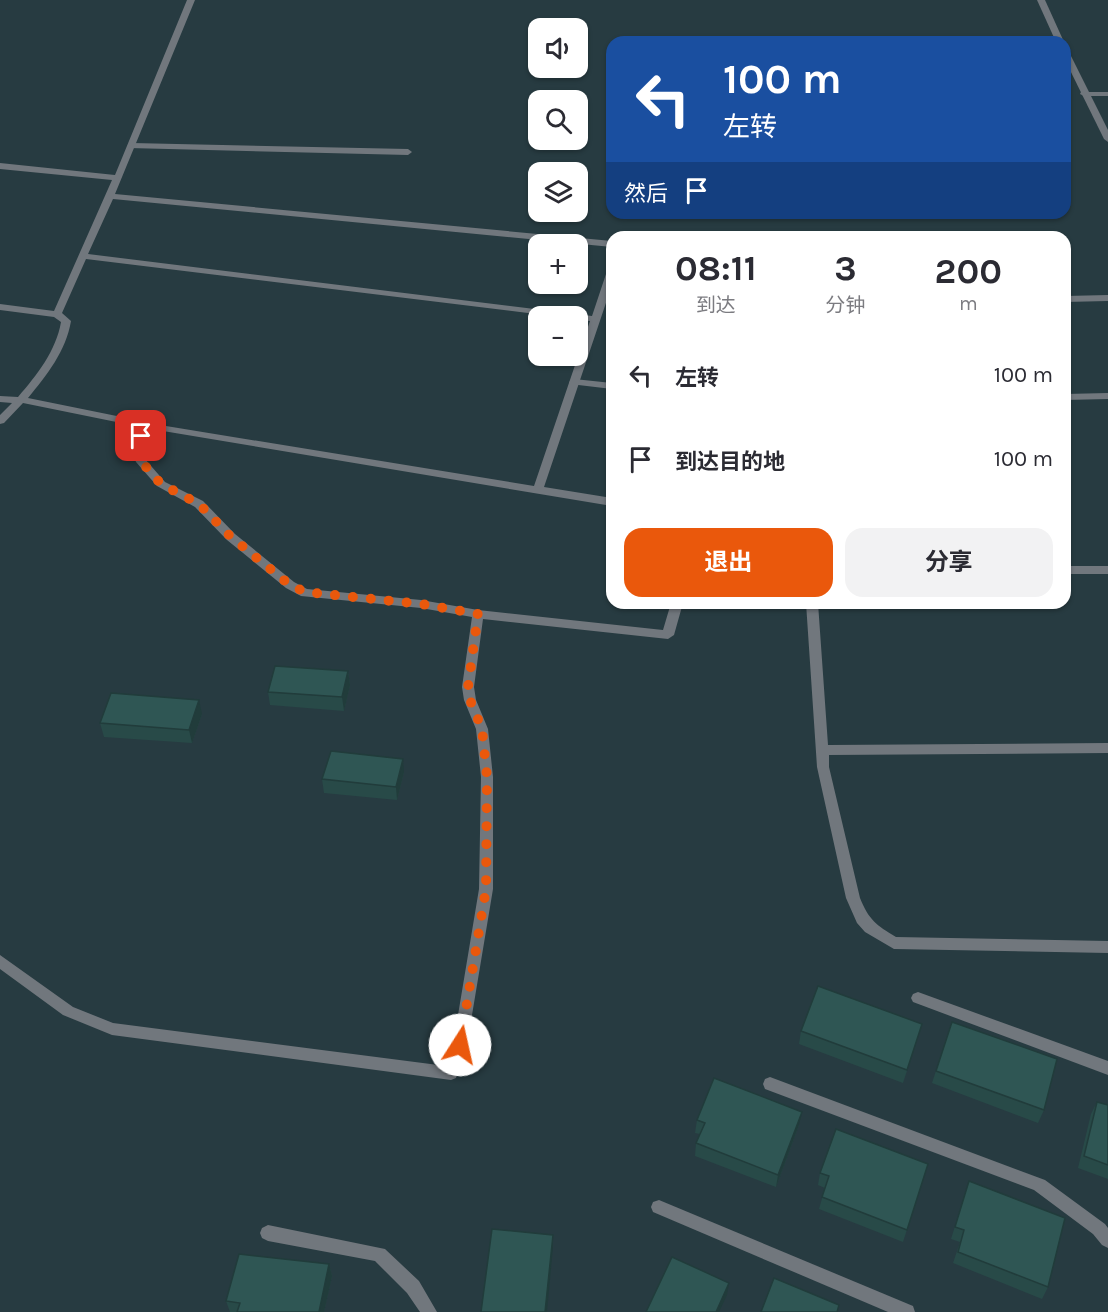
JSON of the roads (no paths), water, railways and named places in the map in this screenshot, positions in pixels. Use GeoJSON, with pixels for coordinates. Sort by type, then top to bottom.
{"type":"FeatureCollection","features":[{"type":"Feature","properties":{"kind":"street"},"geometry":{"type":"LineString","coordinates":[[57,314],[132,146],[190,0]]}},
{"type":"Feature","properties":{"kind":"street"},"geometry":{"type":"LineString","coordinates":[[1041,0],[1057,36]]}},
{"type":"Feature","properties":{"kind":"street"},"geometry":{"type":"LineString","coordinates":[[1071,65],[1108,139]]}},
{"type":"Feature","properties":{"kind":"street"},"geometry":{"type":"LineString","coordinates":[[1084,94],[1108,94]]}},
{"type":"Feature","properties":{"kind":"street"},"geometry":{"type":"LineString","coordinates":[[132,146],[408,152]]}},
{"type":"Feature","properties":{"kind":"street"},"geometry":{"type":"LineString","coordinates":[[0,166],[118,178]]}},
{"type":"Feature","properties":{"kind":"street"},"geometry":{"type":"LineString","coordinates":[[110,196],[606,243]]}},
{"type":"Feature","properties":{"kind":"street"},"geometry":{"type":"LineString","coordinates":[[83,256],[596,319]]}},
{"type":"Feature","properties":{"kind":"street"},"geometry":{"type":"LineString","coordinates":[[538,489],[606,289]]}},
{"type":"Feature","properties":{"kind":"street"},"geometry":{"type":"LineString","coordinates":[[1071,299],[1108,298]]}},
{"type":"Feature","properties":{"kind":"street"},"geometry":{"type":"LineString","coordinates":[[0,307],[57,314],[66,321],[66,327],[52,357],[23,400],[0,421]]}},
{"type":"Feature","properties":{"kind":"street"},"geometry":{"type":"LineString","coordinates":[[574,381],[606,385]]}},
{"type":"Feature","properties":{"kind":"street"},"geometry":{"type":"LineString","coordinates":[[1071,397],[1108,396]]}},
{"type":"Feature","properties":{"kind":"street"},"geometry":{"type":"LineString","coordinates":[[0,399],[23,400],[148,425],[606,501]]}},
{"type":"Feature","properties":{"kind":"street"},"geometry":{"type":"LineString","coordinates":[[148,425],[135,447],[140,460],[161,484],[199,504],[231,537],[290,585],[305,592],[668,635],[676,609]]}},
{"type":"Feature","properties":{"kind":"street"},"geometry":{"type":"LineString","coordinates":[[1071,570],[1108,570]]}},
{"type":"Feature","properties":{"kind":"street"},"geometry":{"type":"LineString","coordinates":[[812,609],[824,767],[856,909],[870,928],[894,943],[1108,947]]}},
{"type":"Feature","properties":{"kind":"street"},"geometry":{"type":"LineString","coordinates":[[0,962],[68,1011],[112,1029],[451,1073],[460,1045],[486,889],[487,777],[482,729],[470,700],[468,687],[478,614]]}},
{"type":"Feature","properties":{"kind":"street"},"geometry":{"type":"LineString","coordinates":[[822,750],[1108,748]]}},
{"type":"Feature","properties":{"kind":"street"},"geometry":{"type":"LineString","coordinates":[[918,998],[1108,1068]]}},
{"type":"Feature","properties":{"kind":"street"},"geometry":{"type":"LineString","coordinates":[[770,1084],[1039,1185],[1099,1229],[1108,1240]]}},
{"type":"Feature","properties":{"kind":"street"},"geometry":{"type":"LineString","coordinates":[[660,1207],[907,1312]]}},
{"type":"Feature","properties":{"kind":"street"},"geometry":{"type":"LineString","coordinates":[[268,1233],[379,1254],[413,1287],[429,1312]]}}]}
